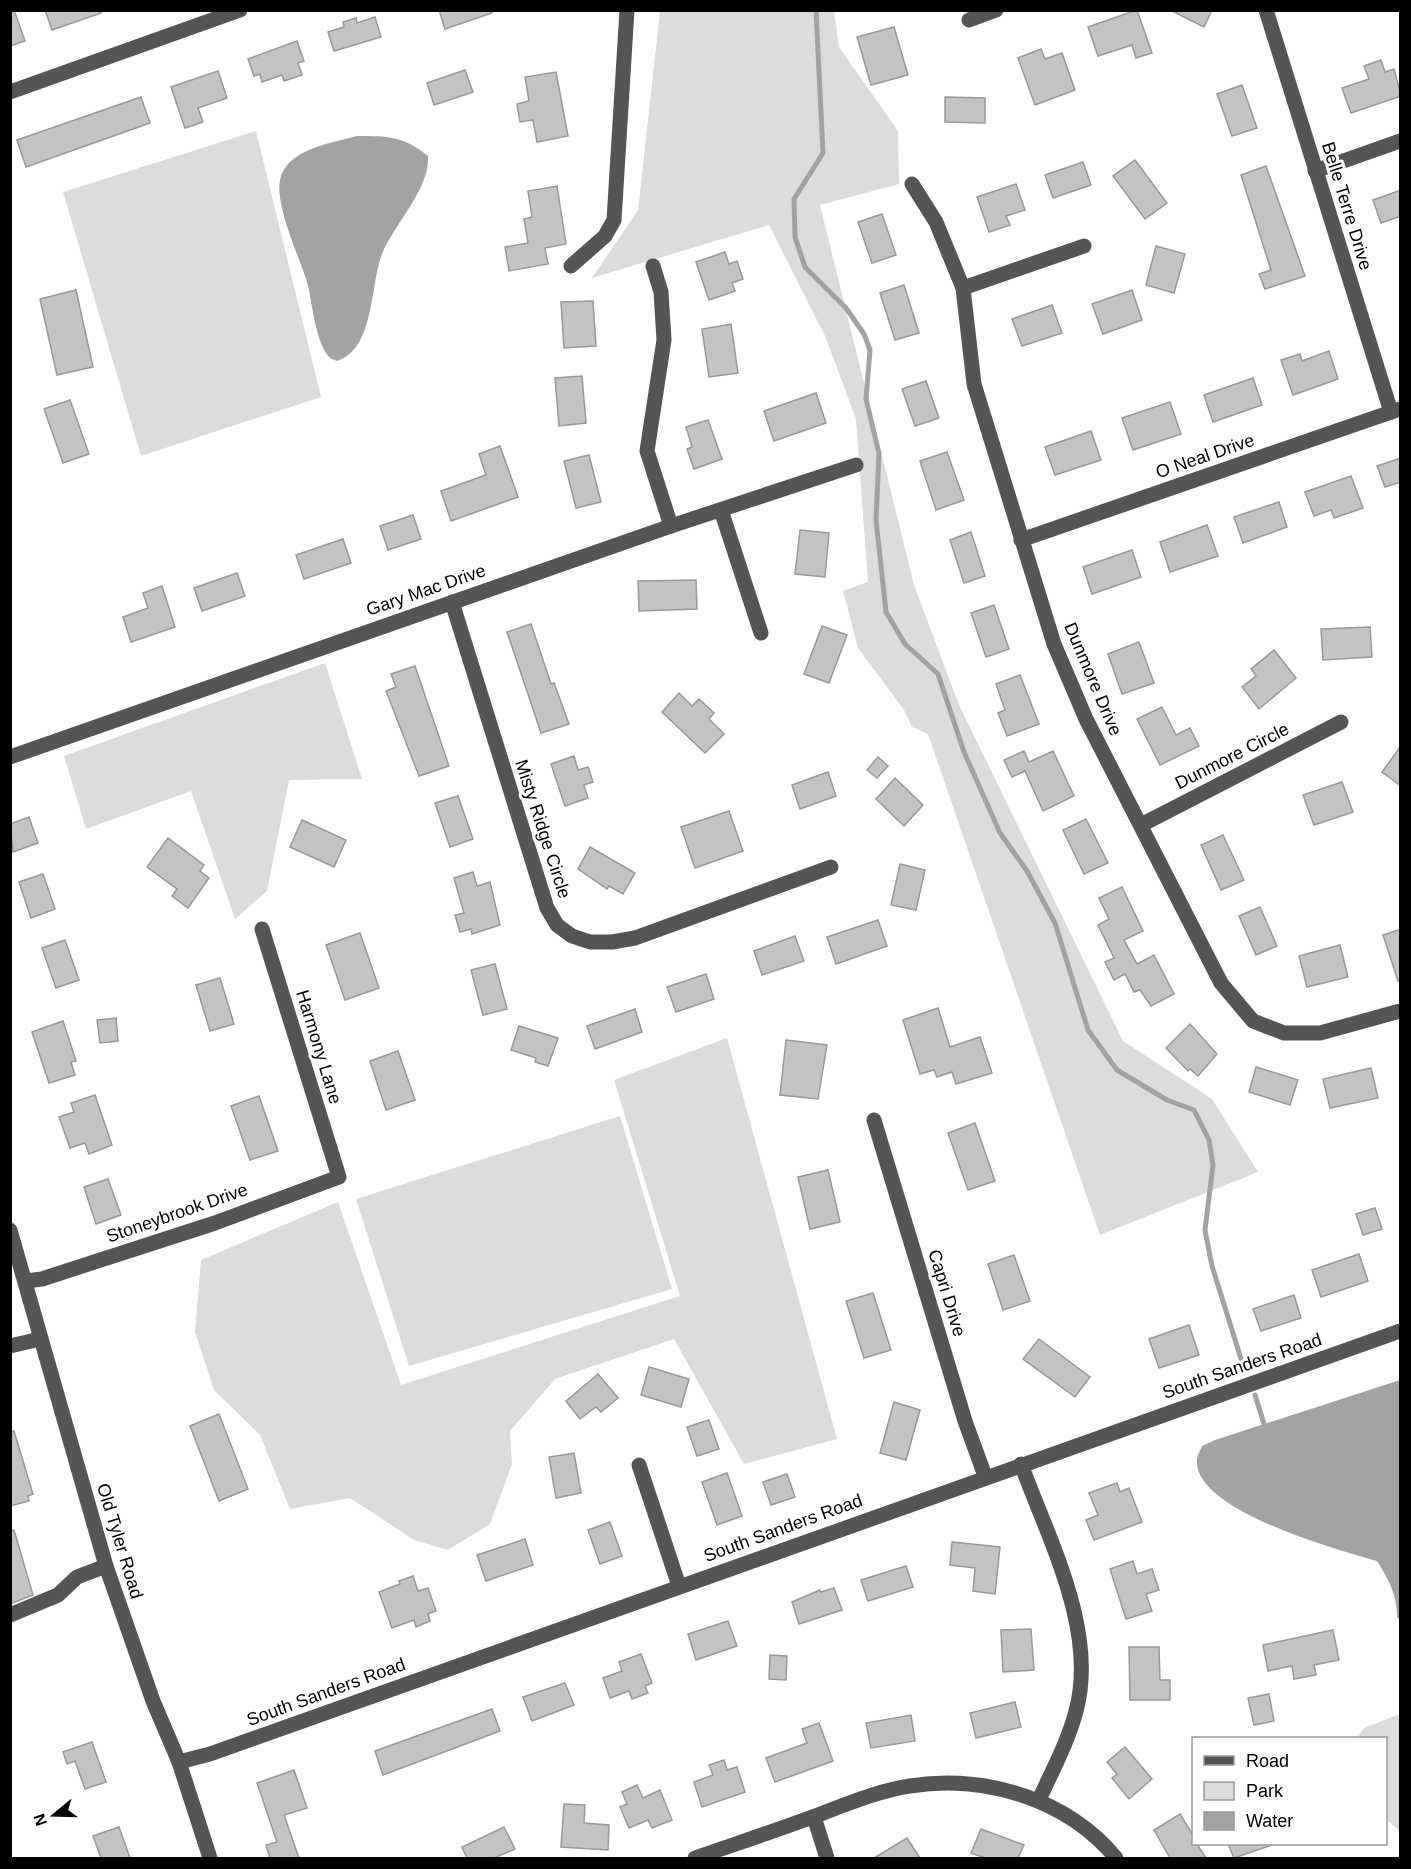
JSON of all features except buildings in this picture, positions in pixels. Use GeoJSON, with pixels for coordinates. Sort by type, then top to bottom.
{"type":"FeatureCollection","features":[{"type":"Feature","properties":{"kind":"street"},"geometry":{"type":"LineString","coordinates":[[10,92],[240,10]]}},
{"type":"Feature","properties":{"kind":"street"},"geometry":{"type":"LineString","coordinates":[[571,266],[605,236],[614,220],[627,10]]}},
{"type":"Feature","properties":{"kind":"street"},"geometry":{"type":"LineString","coordinates":[[969,20],[996,10]]}},
{"type":"Feature","properties":{"kind":"street","name":"Belle Terre Drive"},"geometry":{"type":"LineString","coordinates":[[1266,10],[1315,171],[1396,411]]}},
{"type":"Feature","properties":{"kind":"street"},"geometry":{"type":"LineString","coordinates":[[1315,171],[1401,141]]}},
{"type":"Feature","properties":{"kind":"street","name":"Dunmore Drive"},"geometry":{"type":"LineString","coordinates":[[912,184],[936,222],[963,288],[974,384],[1054,644],[1086,719],[1221,983],[1253,1021],[1284,1033],[1320,1033],[1401,1011]]}},
{"type":"Feature","properties":{"kind":"street"},"geometry":{"type":"LineString","coordinates":[[963,288],[1084,246]]}},
{"type":"Feature","properties":{"kind":"street"},"geometry":{"type":"LineString","coordinates":[[653,266],[661,292],[664,340],[647,451],[670,526]]}},
{"type":"Feature","properties":{"kind":"street","name":"O Neal Drive"},"geometry":{"type":"LineString","coordinates":[[1021,540],[1396,411]]}},
{"type":"Feature","properties":{"kind":"street","name":"Gary Mac Drive"},"geometry":{"type":"LineString","coordinates":[[10,757],[670,526],[856,465]]}},
{"type":"Feature","properties":{"kind":"street"},"geometry":{"type":"LineString","coordinates":[[721,510],[761,633]]}},
{"type":"Feature","properties":{"kind":"street","name":"Misty Ridge Circle"},"geometry":{"type":"LineString","coordinates":[[453,602],[546,908],[557,926],[590,942],[635,938],[831,867]]}},
{"type":"Feature","properties":{"kind":"street","name":"Dunmore Circle"},"geometry":{"type":"LineString","coordinates":[[1141,825],[1341,722]]}},
{"type":"Feature","properties":{"kind":"street","name":"Harmony Lane"},"geometry":{"type":"LineString","coordinates":[[262,929],[339,1177]]}},
{"type":"Feature","properties":{"kind":"street","name":"Capri Drive"},"geometry":{"type":"LineString","coordinates":[[874,1120],[965,1421],[985,1476]]}},
{"type":"Feature","properties":{"kind":"street","name":"Stoneybrook Drive"},"geometry":{"type":"LineString","coordinates":[[26,1281],[42,1279],[214,1223],[339,1177]]}},
{"type":"Feature","properties":{"kind":"street","name":"Old Tyler Road"},"geometry":{"type":"LineString","coordinates":[[10,1230],[106,1566],[153,1701],[179,1762],[210,1858]]}},
{"type":"Feature","properties":{"kind":"street","name":"South Sanders Road"},"geometry":{"type":"LineString","coordinates":[[179,1762],[210,1754],[985,1476],[1401,1331]]}},
{"type":"Feature","properties":{"kind":"street"},"geometry":{"type":"LineString","coordinates":[[10,1346],[40,1340]]}},
{"type":"Feature","properties":{"kind":"street"},"geometry":{"type":"LineString","coordinates":[[1021,1464],[1074,1608],[1080,1642],[1081,1676],[1077,1709],[1067,1740],[1039,1800]]}},
{"type":"Feature","properties":{"kind":"street"},"geometry":{"type":"LineString","coordinates":[[639,1465],[679,1586]]}},
{"type":"Feature","properties":{"kind":"street"},"geometry":{"type":"LineString","coordinates":[[10,1615],[58,1594],[77,1577],[106,1566]]}},
{"type":"Feature","properties":{"kind":"street"},"geometry":{"type":"LineString","coordinates":[[695,1858],[880,1792],[936,1782],[977,1785],[1039,1800],[1084,1829],[1116,1858]]}},
{"type":"Feature","properties":{"kind":"street"},"geometry":{"type":"LineString","coordinates":[[814,1816],[826,1858]]}},
{"type":"Feature","properties":{"kind":"green space"},"geometry":{"type":"Polygon","coordinates":[[[660,11],[834,11],[839,47],[898,131],[899,184],[820,205],[914,585],[959,705],[1123,1041],[1212,1099],[1258,1172],[1100,1235],[928,734],[912,727],[904,710],[858,648],[843,591],[868,582],[856,419],[825,336],[769,225],[592,278],[638,210],[660,11]]]}},
{"type":"Feature","properties":{"kind":"green space"},"geometry":{"type":"Polygon","coordinates":[[[256,131],[321,397],[141,456],[63,192],[256,131]]]}},
{"type":"Feature","properties":{"kind":"green space"},"geometry":{"type":"Polygon","coordinates":[[[325,663],[362,779],[289,780],[267,891],[235,919],[191,791],[86,829],[64,756],[325,663]]]}},
{"type":"Feature","properties":{"kind":"green space"},"geometry":{"type":"Polygon","coordinates":[[[727,1038],[837,1439],[744,1464],[674,1339],[555,1379],[510,1431],[512,1464],[490,1524],[448,1550],[414,1540],[350,1498],[290,1509],[260,1435],[214,1390],[195,1332],[201,1260],[338,1202],[401,1385],[680,1296],[614,1080],[727,1038]]]}},
{"type":"Feature","properties":{"kind":"green space"},"geometry":{"type":"Polygon","coordinates":[[[620,1116],[672,1289],[409,1366],[356,1199],[620,1116]]]}},
{"type":"Feature","properties":{"kind":"green space"},"geometry":{"type":"Polygon","coordinates":[[[1400,1714],[1400,1831],[1387,1820],[1387,1737],[1358,1737],[1364,1728],[1400,1714]]]}},
{"type":"Feature","properties":{"kind":"water"},"geometry":{"type":"Polygon","coordinates":[[[357,136],[395,138],[411,144],[428,156],[427,168],[417,194],[382,254],[365,330],[349,354],[337,361],[327,355],[319,337],[307,282],[284,217],[279,191],[284,169],[300,154],[357,136]]]}},
{"type":"Feature","properties":{"kind":"water"},"geometry":{"type":"Polygon","coordinates":[[[1400,1380],[1400,1620],[1397,1617],[1392,1588],[1377,1561],[1303,1538],[1242,1511],[1218,1495],[1202,1478],[1197,1459],[1202,1446],[1215,1440],[1400,1380]]]}},
{"type":"Feature","properties":{"kind":"waterway"},"geometry":{"type":"LineString","coordinates":[[816,10],[823,153],[794,199],[795,237],[805,267],[846,308],[864,334],[870,350],[866,399],[879,453],[876,520],[886,612],[905,644],[938,674],[964,752],[1000,833],[1027,871],[1055,923],[1088,1030],[1117,1070],[1167,1100],[1194,1110],[1209,1140],[1213,1165],[1205,1230],[1212,1266],[1242,1362]]}},
{"type":"Feature","properties":{"kind":"waterway"},"geometry":{"type":"LineString","coordinates":[[1255,1395],[1264,1424]]}}]}
